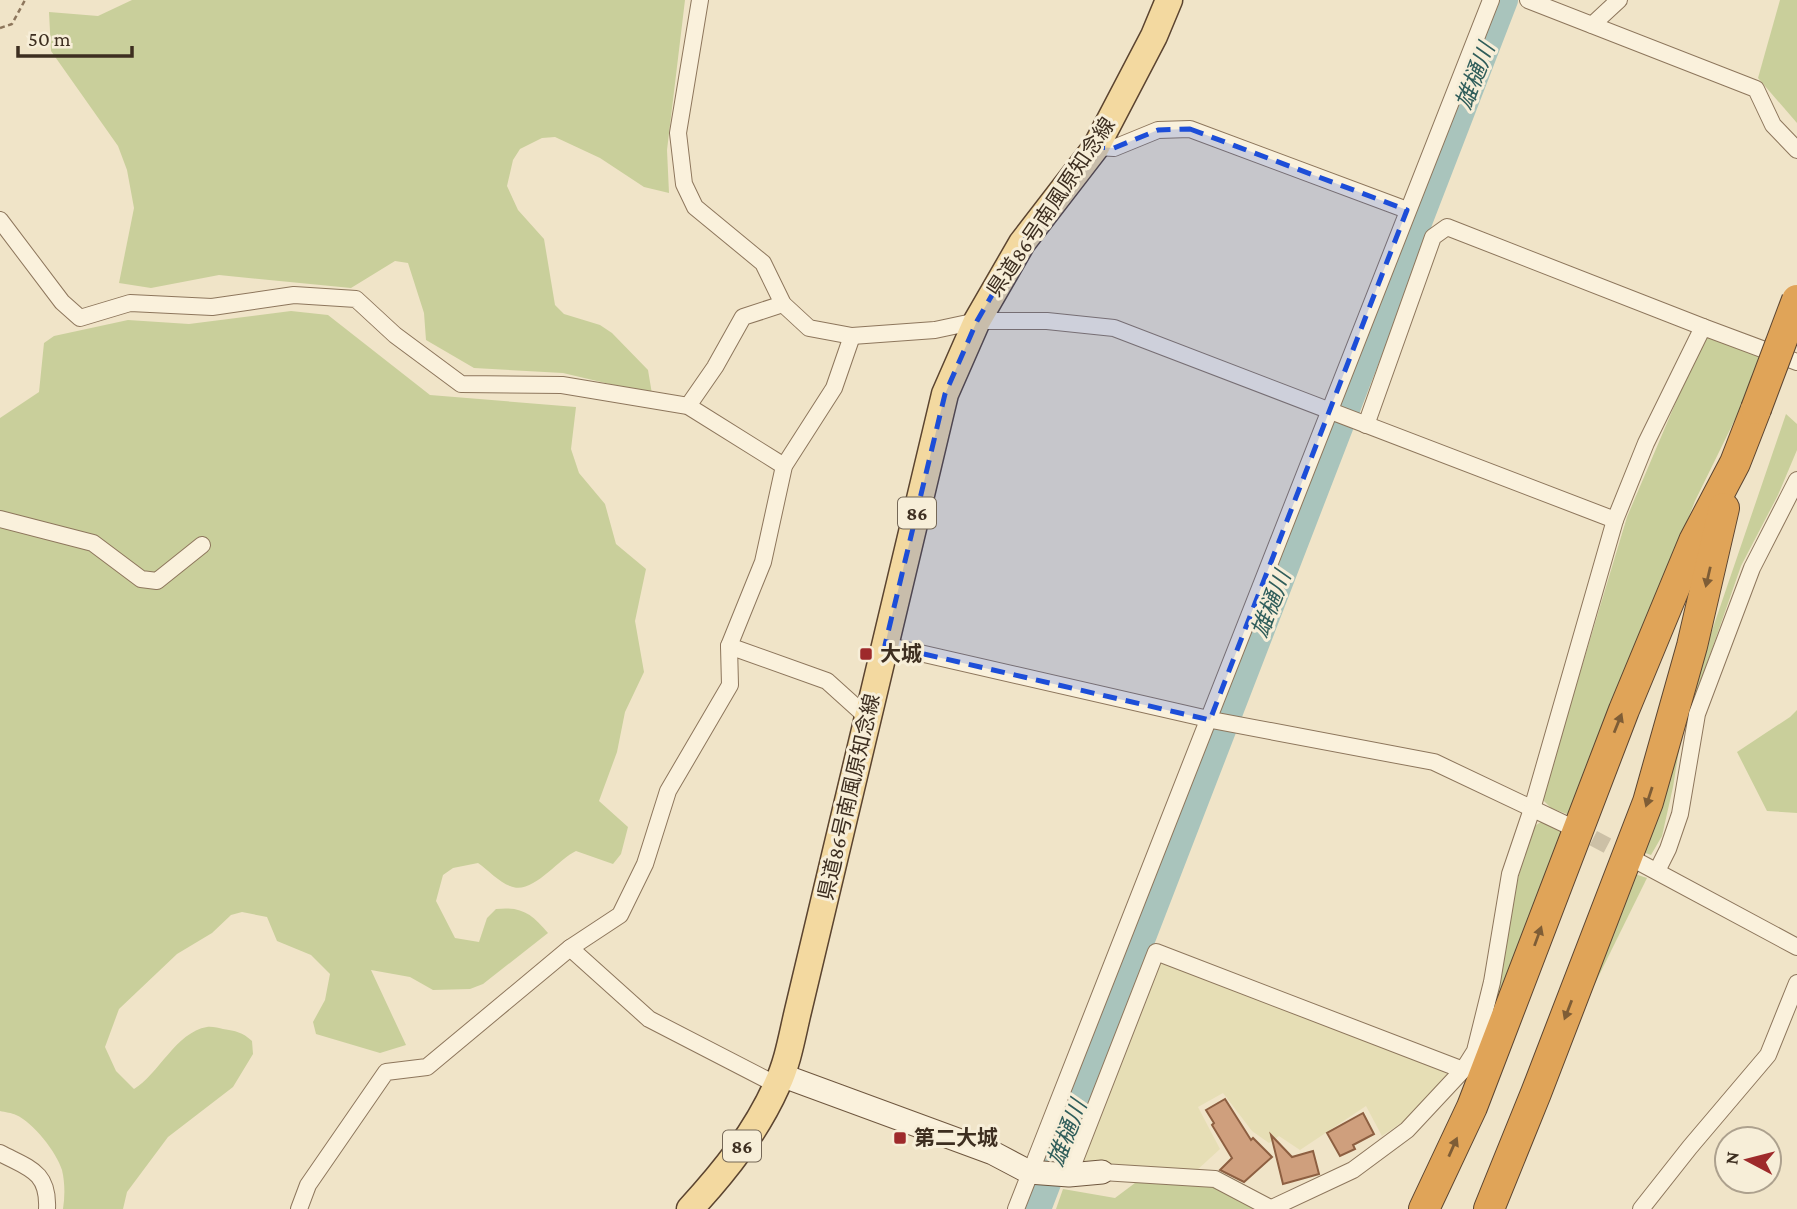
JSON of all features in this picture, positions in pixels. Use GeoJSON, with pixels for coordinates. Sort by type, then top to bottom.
{"type":"FeatureCollection","features":[{"type":"Feature","properties":{"kind":"highway"},"geometry":{"type":"LineString","coordinates":[[1424,1209],[1477,1094],[1624,710],[1694,541],[1735,463],[1797,300]]}},
{"type":"Feature","properties":{"kind":"highway"},"geometry":{"type":"LineString","coordinates":[[1489,1209],[1648,802],[1692,646],[1735,463]]}},
{"type":"Feature","properties":{"kind":"main road","name":"県道86号南風原知念線"},"geometry":{"type":"LineString","coordinates":[[690,1209],[727,1169],[779,1080],[945,394],[977,321],[1022,243],[1096,147],[1154,36],[1169,0]]}},
{"type":"Feature","properties":{"kind":"street"},"geometry":{"type":"LineString","coordinates":[[700,0],[678,133],[684,184],[695,207],[764,262],[783,304],[809,328],[852,336],[935,330],[977,321],[1047,321],[1114,328],[1615,520]]}},
{"type":"Feature","properties":{"kind":"street"},"geometry":{"type":"LineString","coordinates":[[1016,1209],[1220,722],[1328,412],[1491,0]]}},
{"type":"Feature","properties":{"kind":"street"},"geometry":{"type":"LineString","coordinates":[[1528,0],[1756,89],[1773,125],[1797,150]]}},
{"type":"Feature","properties":{"kind":"street"},"geometry":{"type":"LineString","coordinates":[[1592,25],[1619,0]]}},
{"type":"Feature","properties":{"kind":"street"},"geometry":{"type":"LineString","coordinates":[[1096,147],[1114,148],[1158,130],[1190,129],[1407,210]]}},
{"type":"Feature","properties":{"kind":"street"},"geometry":{"type":"LineString","coordinates":[[0,220],[62,302],[80,318],[130,303],[212,307],[295,295],[356,299],[395,335],[461,384],[562,385],[688,406],[784,466]]}},
{"type":"Feature","properties":{"kind":"street"},"geometry":{"type":"LineString","coordinates":[[1366,425],[1433,237],[1447,227],[1797,362]]}},
{"type":"Feature","properties":{"kind":"street"},"geometry":{"type":"LineString","coordinates":[[688,406],[715,367],[743,317],[783,304]]}},
{"type":"Feature","properties":{"kind":"street"},"geometry":{"type":"LineString","coordinates":[[569,948],[649,1020],[779,1080],[993,1153],[1033,1173],[1066,1175],[1101,1172],[1215,1179],[1272,1209],[1353,1170],[1407,1130],[1463,1070],[1475,1051],[1492,982],[1510,874],[1532,809],[1615,520],[1646,443],[1703,327]]}},
{"type":"Feature","properties":{"kind":"street"},"geometry":{"type":"LineString","coordinates":[[299,1209],[308,1185],[386,1072],[427,1067],[569,948],[620,915],[645,864],[668,791],[730,685],[729,646],[763,562],[784,466],[834,388],[852,336]]}},
{"type":"Feature","properties":{"kind":"street"},"geometry":{"type":"LineString","coordinates":[[1657,871],[1680,814],[1697,714],[1752,568],[1797,480]]}},
{"type":"Feature","properties":{"kind":"street"},"geometry":{"type":"LineString","coordinates":[[0,519],[93,543],[141,579],[157,581],[202,545]]}},
{"type":"Feature","properties":{"kind":"street"},"geometry":{"type":"LineString","coordinates":[[885,645],[1220,722],[1434,762],[1569,826]]}},
{"type":"Feature","properties":{"kind":"street"},"geometry":{"type":"LineString","coordinates":[[729,646],[827,681],[868,718]]}},
{"type":"Feature","properties":{"kind":"street"},"geometry":{"type":"LineString","coordinates":[[1635,860],[1797,947]]}},
{"type":"Feature","properties":{"kind":"street"},"geometry":{"type":"LineString","coordinates":[[1066,1175],[1156,951],[1463,1070]]}},
{"type":"Feature","properties":{"kind":"street"},"geometry":{"type":"LineString","coordinates":[[1641,1209],[1768,1055],[1797,983]]}},
{"type":"Feature","properties":{"kind":"street"},"geometry":{"type":"LineString","coordinates":[[0,1153],[36,1171],[48,1193],[47,1209]]}},
{"type":"Feature","properties":{"kind":"path"},"geometry":{"type":"LineString","coordinates":[[0,28],[12,24],[25,0]]}},
{"type":"Feature","properties":{"kind":"highlighted area"},"geometry":{"type":"Polygon","coordinates":[[[1190,129],[1407,210],[1210,720],[885,645],[945,394],[977,321],[1022,243],[1096,147],[1114,148],[1158,130],[1190,129]]]}},
{"type":"Feature","properties":{"kind":"shaded area"},"geometry":{"type":"Polygon","coordinates":[[[1161,962],[1437,1066],[1446,1072],[1448,1081],[1416,1113],[1382,1136],[1366,1106],[1300,1150],[1279,1136],[1269,1143],[1252,1131],[1223,1093],[1198,1107],[1220,1149],[1196,1171],[1086,1168],[1082,1161],[1155,971],[1161,962]]]}},
{"type":"Feature","properties":{"kind":"green space"},"geometry":{"type":"Polygon","coordinates":[[[132,0],[685,0],[667,150],[669,193],[644,187],[600,158],[555,137],[542,138],[520,149],[513,160],[507,186],[518,210],[544,239],[555,305],[564,314],[600,325],[612,333],[648,370],[652,394],[563,373],[474,368],[426,340],[424,313],[408,263],[395,261],[351,288],[219,275],[151,288],[119,283],[134,208],[127,170],[118,146],[51,51],[49,12],[98,16],[132,0]]]}},
{"type":"Feature","properties":{"kind":"green space"},"geometry":{"type":"Polygon","coordinates":[[[1780,0],[1797,0],[1797,123],[1758,78],[1780,0]]]}},
{"type":"Feature","properties":{"kind":"green space"},"geometry":{"type":"Polygon","coordinates":[[[291,311],[328,315],[430,395],[576,407],[571,449],[579,473],[605,504],[616,544],[646,569],[635,621],[644,672],[625,712],[617,752],[599,801],[628,827],[621,854],[613,864],[576,851],[536,882],[518,888],[502,882],[478,863],[453,868],[443,875],[436,901],[455,938],[479,942],[487,918],[496,909],[505,908],[526,913],[548,933],[483,984],[470,989],[433,990],[410,977],[371,970],[406,1045],[380,1053],[316,1034],[313,1022],[325,1000],[330,974],[311,955],[277,941],[267,917],[242,912],[231,915],[212,933],[177,954],[119,1009],[105,1047],[116,1071],[134,1089],[143,1083],[186,1037],[207,1027],[239,1032],[252,1041],[253,1054],[233,1087],[168,1137],[127,1192],[123,1209],[63,1209],[64,1180],[55,1155],[30,1124],[16,1115],[0,1111],[0,418],[39,392],[44,343],[54,336],[128,320],[189,324],[291,311]]]}},
{"type":"Feature","properties":{"kind":"green space"},"geometry":{"type":"Polygon","coordinates":[[[1704,336],[1760,356],[1743,403],[1695,501],[1572,816],[1551,808],[1542,799],[1627,517],[1704,336]]]}},
{"type":"Feature","properties":{"kind":"green space"},"geometry":{"type":"Polygon","coordinates":[[[1786,414],[1797,424],[1797,450],[1778,495],[1741,566],[1681,738],[1662,836],[1651,855],[1637,850],[1786,414]]]}},
{"type":"Feature","properties":{"kind":"green space"},"geometry":{"type":"Polygon","coordinates":[[[1797,710],[1797,813],[1767,811],[1737,752],[1797,710]]]}},
{"type":"Feature","properties":{"kind":"green space"},"geometry":{"type":"Polygon","coordinates":[[[1544,820],[1564,830],[1487,1033],[1530,829],[1544,820]]]}},
{"type":"Feature","properties":{"kind":"green space"},"geometry":{"type":"Polygon","coordinates":[[[1629,872],[1647,878],[1579,1016],[1629,872]]]}},
{"type":"Feature","properties":{"kind":"green space"},"geometry":{"type":"Polygon","coordinates":[[[1139,1180],[1214,1185],[1257,1209],[1056,1209],[1063,1189],[1115,1198],[1139,1180]]]}},
{"type":"Feature","properties":{"kind":"building"},"geometry":{"type":"Polygon","coordinates":[[[1225,1099],[1251,1140],[1253,1138],[1272,1157],[1244,1182],[1220,1170],[1232,1158],[1206,1110],[1225,1099]]]}},
{"type":"Feature","properties":{"kind":"building"},"geometry":{"type":"Polygon","coordinates":[[[1363,1113],[1374,1134],[1353,1145],[1355,1149],[1340,1156],[1327,1133],[1363,1113]]]}},
{"type":"Feature","properties":{"kind":"building"},"geometry":{"type":"Polygon","coordinates":[[[1271,1135],[1292,1157],[1313,1151],[1319,1174],[1283,1184],[1271,1135]]]}},
{"type":"Feature","properties":{"kind":"waterway","name":"雄樋川"},"geometry":{"type":"LineString","coordinates":[[1037,1209],[1504,0]]}},
{"type":"Feature","properties":{"kind":"tunnel"},"geometry":{"type":"LineString","coordinates":[[1572,827],[1633,859]]}},
{"type":"Feature","properties":{"kind":"place","name":"大城"},"geometry":{"type":"Point","coordinates":[866,654]}},
{"type":"Feature","properties":{"kind":"place","name":"第二大城"},"geometry":{"type":"Point","coordinates":[900,1138]}}]}
